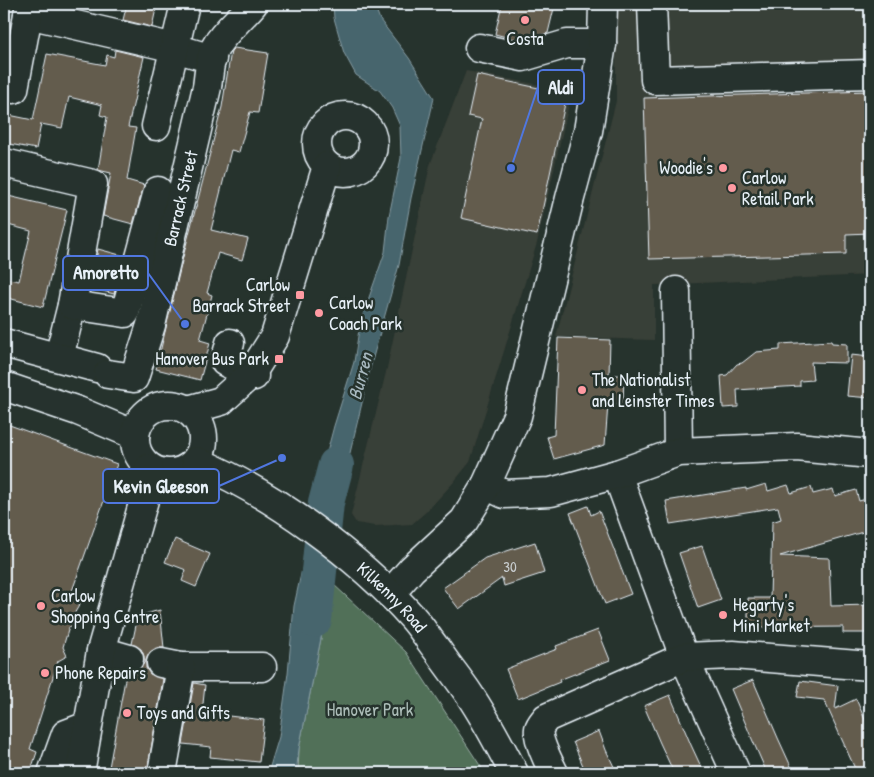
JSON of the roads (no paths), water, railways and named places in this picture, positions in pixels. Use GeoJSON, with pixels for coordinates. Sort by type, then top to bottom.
{"type":"FeatureCollection","features":[{"type":"Feature","properties":{"kind":"street"},"geometry":{"type":"LineString","coordinates":[[156,126],[185,4]]}},
{"type":"Feature","properties":{"kind":"street","name":"Barrack Street"},"geometry":{"type":"LineString","coordinates":[[59,356],[102,371],[134,378],[151,325],[214,50],[226,33],[243,17],[253,4]]}},
{"type":"Feature","properties":{"kind":"street"},"geometry":{"type":"LineString","coordinates":[[390,594],[412,569],[464,521],[486,485],[518,416],[588,131],[602,44],[604,4]]}},
{"type":"Feature","properties":{"kind":"street"},"geometry":{"type":"LineString","coordinates":[[652,4],[655,80],[870,74]]}},
{"type":"Feature","properties":{"kind":"street"},"geometry":{"type":"LineString","coordinates":[[14,89],[29,9],[212,59]]}},
{"type":"Feature","properties":{"kind":"street"},"geometry":{"type":"LineString","coordinates":[[479,48],[522,58],[567,44],[602,44]]}},
{"type":"Feature","properties":{"kind":"street"},"geometry":{"type":"LineString","coordinates":[[4,163],[93,184],[72,305],[59,356],[4,343]]}},
{"type":"Feature","properties":{"kind":"street"},"geometry":{"type":"LineString","coordinates":[[155,478],[188,468],[221,402],[253,375],[279,339],[329,202],[331,169]]}},
{"type":"Feature","properties":{"kind":"street"},"geometry":{"type":"LineString","coordinates":[[72,305],[125,313],[158,191]]}},
{"type":"Feature","properties":{"kind":"street"},"geometry":{"type":"LineString","coordinates":[[676,291],[678,452]]}},
{"type":"Feature","properties":{"kind":"street"},"geometry":{"type":"LineString","coordinates":[[230,343],[225,362],[253,375]]}},
{"type":"Feature","properties":{"kind":"street"},"geometry":{"type":"LineString","coordinates":[[4,386],[129,426]]}},
{"type":"Feature","properties":{"kind":"street"},"geometry":{"type":"LineString","coordinates":[[129,426],[157,406],[168,404],[178,406],[201,442]]}},
{"type":"Feature","properties":{"kind":"street"},"geometry":{"type":"LineString","coordinates":[[129,426],[137,454],[155,478]]}},
{"type":"Feature","properties":{"kind":"street","name":"Kilkenny Road"},"geometry":{"type":"LineString","coordinates":[[201,442],[291,514],[349,556],[390,594],[413,619],[470,694],[514,773]]}},
{"type":"Feature","properties":{"kind":"street"},"geometry":{"type":"LineString","coordinates":[[486,485],[504,494],[551,492],[616,474],[678,452],[797,447],[870,454]]}},
{"type":"Feature","properties":{"kind":"street"},"geometry":{"type":"LineString","coordinates":[[616,474],[684,657],[736,773]]}},
{"type":"Feature","properties":{"kind":"street"},"geometry":{"type":"LineString","coordinates":[[80,773],[100,651],[155,478]]}},
{"type":"Feature","properties":{"kind":"street"},"geometry":{"type":"LineString","coordinates":[[100,651],[129,659]]}},
{"type":"Feature","properties":{"kind":"street"},"geometry":{"type":"LineString","coordinates":[[554,773],[540,736],[539,727],[546,718],[684,657],[733,655],[870,666]]}},
{"type":"Feature","properties":{"kind":"street"},"geometry":{"type":"LineString","coordinates":[[162,773],[171,665],[262,667]]}},
{"type":"Feature","properties":{"kind":"street"},"geometry":{"type":"LineString","coordinates":[[52,773],[66,734],[87,726]]}},
{"type":"Feature","properties":{"kind":"water"},"geometry":{"type":"Polygon","coordinates":[[[333,4],[374,4],[380,20],[409,58],[434,98],[411,198],[399,265],[372,361],[344,478],[338,493],[336,522],[313,505],[334,426],[354,362],[360,323],[385,252],[389,216],[401,158],[400,126],[392,108],[380,91],[356,75],[344,53],[334,18],[333,4]]]}},
{"type":"Feature","properties":{"kind":"water"},"geometry":{"type":"Polygon","coordinates":[[[304,560],[328,576],[332,583],[299,749],[296,773],[268,773],[279,737],[288,673],[294,606],[304,560]]]}},
{"type":"Feature","properties":{"kind":"waterway","name":"Burren"},"geometry":{"type":"LineString","coordinates":[[314,620],[326,503],[336,465]]}},
{"type":"Feature","properties":{"kind":"place","name":"Costa"},"geometry":{"type":"Point","coordinates":[525,20]}},
{"type":"Feature","properties":{"kind":"place","name":"Aldi"},"geometry":{"type":"Point","coordinates":[511,168]}},
{"type":"Feature","properties":{"kind":"place","name":"Woodie's"},"geometry":{"type":"Point","coordinates":[723,168]}},
{"type":"Feature","properties":{"kind":"place","name":"Carlow Retail Park"},"geometry":{"type":"Point","coordinates":[732,188]}},
{"type":"Feature","properties":{"kind":"place","name":"Carlow Barrack Street"},"geometry":{"type":"Point","coordinates":[300,295]}},
{"type":"Feature","properties":{"kind":"place","name":"Carlow Coach Park"},"geometry":{"type":"Point","coordinates":[319,313]}},
{"type":"Feature","properties":{"kind":"place","name":"Amoretto"},"geometry":{"type":"Point","coordinates":[185,324]}},
{"type":"Feature","properties":{"kind":"place","name":"Hanover Bus Park"},"geometry":{"type":"Point","coordinates":[279,359]}},
{"type":"Feature","properties":{"kind":"place","name":"The Nationalist and Leinster Times"},"geometry":{"type":"Point","coordinates":[582,390]}},
{"type":"Feature","properties":{"kind":"place","name":"Kevin Gleeson"},"geometry":{"type":"Point","coordinates":[282,458]}},
{"type":"Feature","properties":{"kind":"place","name":"Carlow Shopping Centre"},"geometry":{"type":"Point","coordinates":[41,606]}},
{"type":"Feature","properties":{"kind":"place","name":"Hegarty's Mini Market"},"geometry":{"type":"Point","coordinates":[723,615]}},
{"type":"Feature","properties":{"kind":"place","name":"Phone Repairs"},"geometry":{"type":"Point","coordinates":[45,673]}},
{"type":"Feature","properties":{"kind":"place","name":"Toys and Gifts"},"geometry":{"type":"Point","coordinates":[127,713]}},
{"type":"Feature","properties":{"kind":"park label","name":"Hanover Park"},"geometry":{"type":"Point","coordinates":[370,710]}}]}
